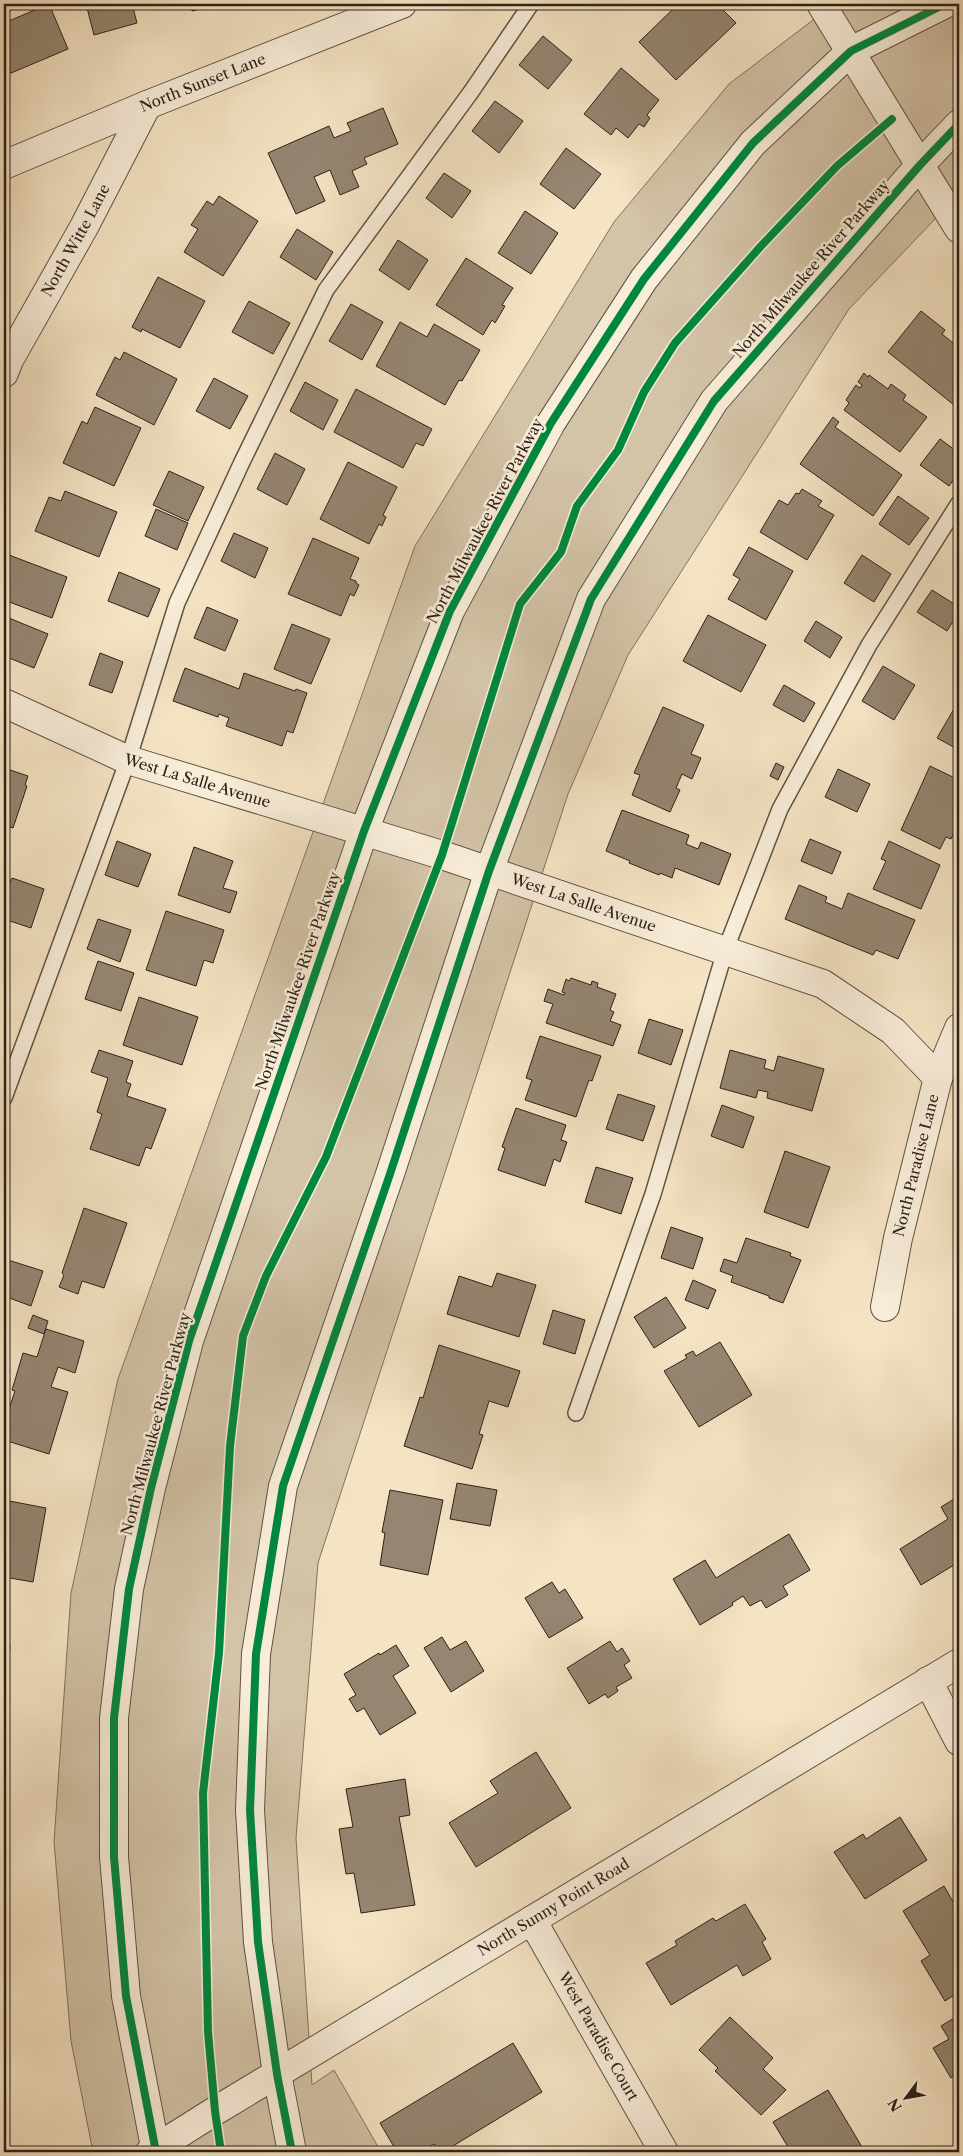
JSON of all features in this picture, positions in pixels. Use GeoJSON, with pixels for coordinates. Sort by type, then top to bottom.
{"type":"FeatureCollection","features":[{"type":"Feature","properties":{"kind":"street","name":"North Sunset Lane"},"geometry":{"type":"LineString","coordinates":[[4,165],[147,105],[402,4]]}},
{"type":"Feature","properties":{"kind":"street"},"geometry":{"type":"LineString","coordinates":[[821,4],[852,51],[959,229]]}},
{"type":"Feature","properties":{"kind":"street","name":"North Milwaukee River Parkway"},"geometry":{"type":"LineString","coordinates":[[154,2151],[126,1996],[114,1857],[114,1718],[129,1589],[151,1488],[189,1340],[364,831],[450,611],[551,423],[644,279],[753,143],[852,51],[946,4]]}},
{"type":"Feature","properties":{"kind":"street","name":"North Witte Lane"},"geometry":{"type":"LineString","coordinates":[[4,373],[9,360],[88,218],[147,105]]}},
{"type":"Feature","properties":{"kind":"street","name":"North Milwaukee River Parkway"},"geometry":{"type":"LineString","coordinates":[[292,2152],[277,2074],[258,1942],[250,1810],[256,1654],[283,1486],[390,1174],[489,871],[591,599],[714,401],[920,164],[959,124]]}},
{"type":"Feature","properties":{"kind":"street","name":"West La Salle Avenue"},"geometry":{"type":"LineString","coordinates":[[4,703],[128,760],[489,871],[823,984],[892,1031],[938,1078]]}},
{"type":"Feature","properties":{"kind":"street","name":"North Paradise Lane"},"geometry":{"type":"LineString","coordinates":[[886,1307],[898,1238],[938,1078],[959,1028]]}},
{"type":"Feature","properties":{"kind":"street","name":"North Sunny Point Road"},"geometry":{"type":"LineString","coordinates":[[154,2151],[277,2074],[959,1662]]}},
{"type":"Feature","properties":{"kind":"street"},"geometry":{"type":"LineString","coordinates":[[928,1681],[959,1741]]}},
{"type":"Feature","properties":{"kind":"street","name":"West Paradise Court"},"geometry":{"type":"LineString","coordinates":[[532,1920],[664,2152]]}},
{"type":"Feature","properties":{"kind":"lane"},"geometry":{"type":"LineString","coordinates":[[4,1098],[128,760],[176,603],[326,290],[471,92],[531,4]]}},
{"type":"Feature","properties":{"kind":"lane"},"geometry":{"type":"LineString","coordinates":[[576,1413],[653,1194],[725,951],[780,809],[869,645],[959,503]]}},
{"type":"Feature","properties":{"kind":"shaded area"},"geometry":{"type":"Polygon","coordinates":[[[834,4],[959,4],[959,194],[849,309],[628,655],[568,794],[318,1563],[296,1838],[312,2085],[334,2070],[381,2152],[93,2152],[71,2041],[54,1842],[71,1593],[118,1379],[415,546],[614,222],[729,84],[834,4]]]}},
{"type":"Feature","properties":{"kind":"building"},"geometry":{"type":"Polygon","coordinates":[[[49,4],[68,49],[4,76],[4,23],[49,4]]]}},
{"type":"Feature","properties":{"kind":"building"},"geometry":{"type":"Polygon","coordinates":[[[86,4],[132,4],[137,23],[94,35],[86,4]]]}},
{"type":"Feature","properties":{"kind":"building"},"geometry":{"type":"Polygon","coordinates":[[[179,4],[203,4],[204,8],[192,11],[190,5],[180,8],[179,4]]]}},
{"type":"Feature","properties":{"kind":"building"},"geometry":{"type":"Polygon","coordinates":[[[670,4],[717,4],[736,23],[676,80],[639,42],[674,8],[670,4]]]}},
{"type":"Feature","properties":{"kind":"building"},"geometry":{"type":"Polygon","coordinates":[[[543,36],[572,60],[548,89],[519,65],[543,36]]]}},
{"type":"Feature","properties":{"kind":"building"},"geometry":{"type":"Polygon","coordinates":[[[621,68],[659,100],[647,115],[650,118],[644,127],[639,124],[628,138],[616,128],[611,135],[584,114],[621,68]]]}},
{"type":"Feature","properties":{"kind":"building"},"geometry":{"type":"Polygon","coordinates":[[[495,101],[523,121],[499,153],[472,131],[495,101]]]}},
{"type":"Feature","properties":{"kind":"building"},"geometry":{"type":"Polygon","coordinates":[[[383,108],[398,144],[364,158],[367,164],[352,171],[359,187],[340,195],[330,170],[314,177],[325,201],[296,214],[268,153],[329,126],[334,138],[351,131],[347,123],[383,108]]]}},
{"type":"Feature","properties":{"kind":"building"},"geometry":{"type":"Polygon","coordinates":[[[566,148],[601,174],[574,209],[540,184],[566,148]]]}},
{"type":"Feature","properties":{"kind":"building"},"geometry":{"type":"Polygon","coordinates":[[[444,173],[471,191],[452,218],[426,198],[444,173]]]}},
{"type":"Feature","properties":{"kind":"building"},"geometry":{"type":"Polygon","coordinates":[[[219,196],[258,221],[223,276],[184,252],[198,229],[191,225],[207,201],[213,205],[219,196]]]}},
{"type":"Feature","properties":{"kind":"building"},"geometry":{"type":"Polygon","coordinates":[[[525,211],[558,233],[531,274],[498,253],[525,211]]]}},
{"type":"Feature","properties":{"kind":"building"},"geometry":{"type":"Polygon","coordinates":[[[297,229],[333,252],[316,280],[280,257],[297,229]]]}},
{"type":"Feature","properties":{"kind":"building"},"geometry":{"type":"Polygon","coordinates":[[[398,240],[428,260],[409,290],[379,270],[398,240]]]}},
{"type":"Feature","properties":{"kind":"building"},"geometry":{"type":"Polygon","coordinates":[[[466,258],[513,288],[502,305],[505,306],[495,323],[492,320],[483,335],[436,305],[466,258]]]}},
{"type":"Feature","properties":{"kind":"building"},"geometry":{"type":"Polygon","coordinates":[[[158,277],[205,301],[180,348],[142,329],[141,332],[132,327],[158,277]]]}},
{"type":"Feature","properties":{"kind":"building"},"geometry":{"type":"Polygon","coordinates":[[[249,301],[290,323],[273,354],[232,332],[249,301]]]}},
{"type":"Feature","properties":{"kind":"building"},"geometry":{"type":"Polygon","coordinates":[[[351,304],[383,322],[362,360],[329,341],[351,304]]]}},
{"type":"Feature","properties":{"kind":"building"},"geometry":{"type":"Polygon","coordinates":[[[921,311],[945,330],[942,334],[959,348],[959,409],[888,352],[921,311]]]}},
{"type":"Feature","properties":{"kind":"building"},"geometry":{"type":"Polygon","coordinates":[[[400,322],[427,337],[434,324],[480,350],[462,381],[459,380],[445,405],[376,366],[400,322]]]}},
{"type":"Feature","properties":{"kind":"building"},"geometry":{"type":"Polygon","coordinates":[[[124,352],[177,379],[154,425],[96,395],[115,357],[120,360],[124,352]]]}},
{"type":"Feature","properties":{"kind":"building"},"geometry":{"type":"Polygon","coordinates":[[[864,373],[888,389],[891,384],[906,395],[903,400],[927,417],[900,452],[844,410],[849,403],[846,400],[856,385],[860,388],[862,385],[858,382],[864,373]]]}},
{"type":"Feature","properties":{"kind":"building"},"geometry":{"type":"Polygon","coordinates":[[[214,378],[248,396],[230,429],[196,411],[214,378]]]}},
{"type":"Feature","properties":{"kind":"building"},"geometry":{"type":"Polygon","coordinates":[[[305,382],[338,400],[323,430],[290,411],[305,382]]]}},
{"type":"Feature","properties":{"kind":"building"},"geometry":{"type":"Polygon","coordinates":[[[356,389],[432,429],[423,446],[416,443],[403,468],[334,432],[356,389]]]}},
{"type":"Feature","properties":{"kind":"building"},"geometry":{"type":"Polygon","coordinates":[[[95,407],[141,428],[114,486],[63,463],[82,421],[87,424],[95,407]]]}},
{"type":"Feature","properties":{"kind":"building"},"geometry":{"type":"Polygon","coordinates":[[[833,417],[839,422],[835,427],[902,475],[873,516],[800,464],[833,417]]]}},
{"type":"Feature","properties":{"kind":"building"},"geometry":{"type":"Polygon","coordinates":[[[940,439],[959,453],[959,472],[949,486],[920,465],[940,439]]]}},
{"type":"Feature","properties":{"kind":"building"},"geometry":{"type":"Polygon","coordinates":[[[275,453],[305,469],[287,505],[257,489],[275,453]]]}},
{"type":"Feature","properties":{"kind":"building"},"geometry":{"type":"Polygon","coordinates":[[[348,462],[397,487],[383,515],[386,517],[382,526],[379,524],[369,544],[320,519],[348,462]]]}},
{"type":"Feature","properties":{"kind":"building"},"geometry":{"type":"Polygon","coordinates":[[[169,471],[204,487],[188,521],[153,505],[169,471]]]}},
{"type":"Feature","properties":{"kind":"building"},"geometry":{"type":"Polygon","coordinates":[[[802,489],[822,501],[818,506],[834,515],[807,560],[760,532],[779,500],[788,505],[796,493],[799,494],[802,489]]]}},
{"type":"Feature","properties":{"kind":"building"},"geometry":{"type":"Polygon","coordinates":[[[65,491],[117,512],[99,557],[35,531],[49,497],[61,501],[65,491]]]}},
{"type":"Feature","properties":{"kind":"building"},"geometry":{"type":"Polygon","coordinates":[[[898,496],[929,518],[909,545],[879,524],[898,496]]]}},
{"type":"Feature","properties":{"kind":"building"},"geometry":{"type":"Polygon","coordinates":[[[156,509],[188,523],[177,550],[145,536],[156,509]]]}},
{"type":"Feature","properties":{"kind":"building"},"geometry":{"type":"Polygon","coordinates":[[[234,533],[268,548],[255,578],[221,561],[234,533]]]}},
{"type":"Feature","properties":{"kind":"building"},"geometry":{"type":"Polygon","coordinates":[[[313,538],[359,558],[350,579],[356,581],[359,585],[354,596],[350,594],[341,616],[288,594],[313,538]]]}},
{"type":"Feature","properties":{"kind":"building"},"geometry":{"type":"Polygon","coordinates":[[[749,547],[793,571],[766,620],[728,599],[740,579],[733,575],[749,547]]]}},
{"type":"Feature","properties":{"kind":"building"},"geometry":{"type":"Polygon","coordinates":[[[9,555],[67,577],[52,618],[4,600],[4,567],[9,555]]]}},
{"type":"Feature","properties":{"kind":"building"},"geometry":{"type":"Polygon","coordinates":[[[862,555],[891,574],[874,602],[844,583],[862,555]]]}},
{"type":"Feature","properties":{"kind":"building"},"geometry":{"type":"Polygon","coordinates":[[[119,572],[160,589],[148,617],[108,601],[119,572]]]}},
{"type":"Feature","properties":{"kind":"building"},"geometry":{"type":"Polygon","coordinates":[[[932,590],[959,607],[959,612],[947,631],[917,612],[932,590]]]}},
{"type":"Feature","properties":{"kind":"building"},"geometry":{"type":"Polygon","coordinates":[[[207,607],[238,620],[225,651],[194,638],[207,607]]]}},
{"type":"Feature","properties":{"kind":"building"},"geometry":{"type":"Polygon","coordinates":[[[708,615],[766,645],[741,692],[683,661],[708,615]]]}},
{"type":"Feature","properties":{"kind":"building"},"geometry":{"type":"Polygon","coordinates":[[[4,616],[48,634],[34,668],[4,656],[4,616]]]}},
{"type":"Feature","properties":{"kind":"building"},"geometry":{"type":"Polygon","coordinates":[[[816,621],[842,637],[830,658],[804,641],[816,621]]]}},
{"type":"Feature","properties":{"kind":"building"},"geometry":{"type":"Polygon","coordinates":[[[292,624],[330,639],[311,684],[274,669],[292,624]]]}},
{"type":"Feature","properties":{"kind":"building"},"geometry":{"type":"Polygon","coordinates":[[[100,653],[123,662],[112,693],[89,685],[100,653]]]}},
{"type":"Feature","properties":{"kind":"building"},"geometry":{"type":"Polygon","coordinates":[[[883,666],[915,685],[894,720],[862,701],[883,666]]]}},
{"type":"Feature","properties":{"kind":"building"},"geometry":{"type":"Polygon","coordinates":[[[185,668],[239,689],[244,673],[295,691],[296,689],[307,693],[293,733],[287,731],[282,746],[226,726],[229,718],[219,714],[218,717],[173,701],[185,668]]]}},
{"type":"Feature","properties":{"kind":"building"},"geometry":{"type":"Polygon","coordinates":[[[784,685],[815,703],[804,722],[773,705],[784,685]]]}},
{"type":"Feature","properties":{"kind":"building"},"geometry":{"type":"Polygon","coordinates":[[[959,689],[959,750],[937,738],[958,702],[953,699],[959,689]]]}},
{"type":"Feature","properties":{"kind":"building"},"geometry":{"type":"Polygon","coordinates":[[[663,707],[704,725],[691,754],[701,758],[692,779],[682,774],[676,788],[680,790],[670,812],[632,795],[640,775],[634,773],[663,707]]]}},
{"type":"Feature","properties":{"kind":"building"},"geometry":{"type":"Polygon","coordinates":[[[776,763],[784,767],[778,780],[770,776],[776,763]]]}},
{"type":"Feature","properties":{"kind":"building"},"geometry":{"type":"Polygon","coordinates":[[[930,766],[959,780],[959,821],[951,839],[946,837],[940,849],[901,830],[930,766]]]}},
{"type":"Feature","properties":{"kind":"building"},"geometry":{"type":"Polygon","coordinates":[[[4,768],[28,776],[25,785],[27,786],[13,828],[4,825],[4,768]]]}},
{"type":"Feature","properties":{"kind":"building"},"geometry":{"type":"Polygon","coordinates":[[[838,769],[870,784],[857,812],[825,797],[838,769]]]}},
{"type":"Feature","properties":{"kind":"building"},"geometry":{"type":"Polygon","coordinates":[[[622,810],[689,835],[686,844],[698,849],[701,842],[731,854],[719,885],[675,868],[672,878],[660,873],[659,875],[606,851],[622,810]]]}},
{"type":"Feature","properties":{"kind":"building"},"geometry":{"type":"Polygon","coordinates":[[[810,839],[841,852],[832,874],[801,861],[810,839]]]}},
{"type":"Feature","properties":{"kind":"building"},"geometry":{"type":"Polygon","coordinates":[[[117,841],[151,854],[138,887],[105,875],[117,841]]]}},
{"type":"Feature","properties":{"kind":"building"},"geometry":{"type":"Polygon","coordinates":[[[889,841],[940,865],[921,909],[873,889],[886,861],[881,859],[889,841]]]}},
{"type":"Feature","properties":{"kind":"building"},"geometry":{"type":"Polygon","coordinates":[[[194,847],[233,861],[223,888],[237,892],[230,913],[178,895],[194,847]]]}},
{"type":"Feature","properties":{"kind":"building"},"geometry":{"type":"Polygon","coordinates":[[[12,878],[44,889],[31,928],[4,919],[4,879],[10,882],[12,878]]]}},
{"type":"Feature","properties":{"kind":"building"},"geometry":{"type":"Polygon","coordinates":[[[799,885],[827,897],[825,902],[842,909],[848,893],[915,920],[898,959],[876,950],[873,955],[785,919],[799,885]]]}},
{"type":"Feature","properties":{"kind":"building"},"geometry":{"type":"Polygon","coordinates":[[[166,911],[224,930],[213,963],[204,960],[196,986],[146,970],[166,911]]]}},
{"type":"Feature","properties":{"kind":"building"},"geometry":{"type":"Polygon","coordinates":[[[98,919],[131,930],[120,962],[87,949],[98,919]]]}},
{"type":"Feature","properties":{"kind":"building"},"geometry":{"type":"Polygon","coordinates":[[[98,961],[134,973],[121,1011],[85,999],[98,961]]]}},
{"type":"Feature","properties":{"kind":"building"},"geometry":{"type":"Polygon","coordinates":[[[571,978],[591,985],[592,981],[598,983],[597,987],[616,994],[610,1010],[614,1012],[610,1021],[621,1025],[613,1046],[546,1023],[553,1004],[544,1001],[548,989],[564,995],[565,993],[562,992],[566,979],[569,981],[571,978]]]}},
{"type":"Feature","properties":{"kind":"building"},"geometry":{"type":"Polygon","coordinates":[[[139,997],[198,1017],[182,1065],[123,1045],[139,997]]]}},
{"type":"Feature","properties":{"kind":"building"},"geometry":{"type":"Polygon","coordinates":[[[649,1019],[683,1030],[671,1065],[638,1053],[649,1019]]]}},
{"type":"Feature","properties":{"kind":"building"},"geometry":{"type":"Polygon","coordinates":[[[540,1036],[601,1056],[592,1081],[589,1080],[576,1117],[525,1100],[532,1080],[526,1078],[540,1036]]]}},
{"type":"Feature","properties":{"kind":"building"},"geometry":{"type":"Polygon","coordinates":[[[99,1050],[133,1061],[126,1082],[131,1084],[127,1096],[166,1109],[151,1149],[146,1147],[139,1166],[90,1149],[102,1114],[97,1112],[108,1078],[91,1072],[99,1050]]]}},
{"type":"Feature","properties":{"kind":"building"},"geometry":{"type":"Polygon","coordinates":[[[730,1050],[766,1060],[764,1068],[774,1071],[778,1056],[824,1069],[812,1111],[767,1098],[768,1092],[758,1090],[756,1098],[720,1088],[730,1050]]]}},
{"type":"Feature","properties":{"kind":"building"},"geometry":{"type":"Polygon","coordinates":[[[618,1094],[655,1106],[643,1141],[606,1129],[618,1094]]]}},
{"type":"Feature","properties":{"kind":"building"},"geometry":{"type":"Polygon","coordinates":[[[722,1105],[754,1117],[743,1148],[711,1136],[722,1105]]]}},
{"type":"Feature","properties":{"kind":"building"},"geometry":{"type":"Polygon","coordinates":[[[516,1108],[566,1125],[561,1140],[567,1142],[560,1162],[554,1159],[545,1186],[498,1170],[505,1148],[502,1147],[516,1108]]]}},
{"type":"Feature","properties":{"kind":"building"},"geometry":{"type":"Polygon","coordinates":[[[785,1151],[830,1167],[808,1228],[764,1212],[785,1151]]]}},
{"type":"Feature","properties":{"kind":"building"},"geometry":{"type":"Polygon","coordinates":[[[596,1167],[633,1178],[621,1214],[585,1202],[596,1167]]]}},
{"type":"Feature","properties":{"kind":"building"},"geometry":{"type":"Polygon","coordinates":[[[84,1208],[127,1223],[104,1288],[82,1281],[78,1294],[59,1287],[84,1208]]]}},
{"type":"Feature","properties":{"kind":"building"},"geometry":{"type":"Polygon","coordinates":[[[671,1227],[703,1238],[693,1269],[661,1258],[671,1227]]]}},
{"type":"Feature","properties":{"kind":"building"},"geometry":{"type":"Polygon","coordinates":[[[746,1238],[791,1253],[790,1256],[801,1260],[783,1303],[731,1282],[733,1276],[720,1271],[724,1259],[737,1263],[746,1238]]]}},
{"type":"Feature","properties":{"kind":"building"},"geometry":{"type":"Polygon","coordinates":[[[8,1260],[43,1271],[31,1306],[4,1296],[4,1273],[8,1260]]]}},
{"type":"Feature","properties":{"kind":"building"},"geometry":{"type":"Polygon","coordinates":[[[497,1273],[536,1285],[519,1337],[447,1314],[459,1276],[492,1287],[497,1273]]]}},
{"type":"Feature","properties":{"kind":"building"},"geometry":{"type":"Polygon","coordinates":[[[693,1280],[716,1290],[708,1309],[685,1300],[693,1280]]]}},
{"type":"Feature","properties":{"kind":"building"},"geometry":{"type":"Polygon","coordinates":[[[666,1297],[686,1328],[654,1348],[634,1317],[666,1297]]]}},
{"type":"Feature","properties":{"kind":"building"},"geometry":{"type":"Polygon","coordinates":[[[553,1310],[585,1320],[575,1354],[543,1344],[553,1310]]]}},
{"type":"Feature","properties":{"kind":"building"},"geometry":{"type":"Polygon","coordinates":[[[33,1315],[48,1321],[44,1334],[28,1328],[33,1315]]]}},
{"type":"Feature","properties":{"kind":"building"},"geometry":{"type":"Polygon","coordinates":[[[46,1329],[84,1341],[75,1373],[58,1367],[51,1387],[68,1392],[49,1454],[4,1440],[4,1424],[15,1391],[12,1390],[23,1353],[37,1357],[46,1329]]]}},
{"type":"Feature","properties":{"kind":"building"},"geometry":{"type":"Polygon","coordinates":[[[720,1342],[752,1395],[699,1427],[664,1371],[687,1358],[685,1355],[693,1351],[696,1356],[720,1342]]]}},
{"type":"Feature","properties":{"kind":"building"},"geometry":{"type":"Polygon","coordinates":[[[439,1345],[520,1371],[508,1407],[489,1401],[479,1434],[483,1435],[472,1469],[404,1446],[420,1397],[423,1398],[439,1345]]]}},
{"type":"Feature","properties":{"kind":"building"},"geometry":{"type":"Polygon","coordinates":[[[457,1483],[497,1490],[490,1526],[450,1519],[457,1483]]]}},
{"type":"Feature","properties":{"kind":"building"},"geometry":{"type":"Polygon","coordinates":[[[390,1490],[443,1500],[428,1575],[380,1565],[385,1533],[382,1532],[390,1490]]]}},
{"type":"Feature","properties":{"kind":"building"},"geometry":{"type":"Polygon","coordinates":[[[959,1496],[959,1562],[921,1585],[900,1549],[948,1519],[941,1507],[959,1496]]]}},
{"type":"Feature","properties":{"kind":"building"},"geometry":{"type":"Polygon","coordinates":[[[4,1500],[46,1508],[33,1582],[4,1577],[4,1500]]]}},
{"type":"Feature","properties":{"kind":"building"},"geometry":{"type":"Polygon","coordinates":[[[789,1534],[810,1570],[783,1586],[788,1595],[766,1608],[761,1600],[750,1606],[743,1596],[732,1603],[733,1605],[700,1625],[673,1579],[705,1560],[716,1578],[789,1534]]]}},
{"type":"Feature","properties":{"kind":"building"},"geometry":{"type":"Polygon","coordinates":[[[552,1582],[559,1593],[565,1589],[583,1618],[549,1638],[525,1598],[552,1582]]]}},
{"type":"Feature","properties":{"kind":"building"},"geometry":{"type":"Polygon","coordinates":[[[442,1637],[450,1650],[466,1641],[484,1671],[451,1692],[424,1648],[442,1637]]]}},
{"type":"Feature","properties":{"kind":"building"},"geometry":{"type":"Polygon","coordinates":[[[610,1641],[617,1652],[622,1648],[630,1661],[624,1665],[632,1678],[616,1687],[618,1691],[608,1698],[605,1694],[589,1704],[567,1668],[610,1641]]]}},
{"type":"Feature","properties":{"kind":"building"},"geometry":{"type":"Polygon","coordinates":[[[4,1645],[10,1646],[4,1720],[4,1645]]]}},
{"type":"Feature","properties":{"kind":"building"},"geometry":{"type":"Polygon","coordinates":[[[396,1645],[409,1666],[393,1676],[416,1713],[380,1735],[364,1708],[357,1712],[349,1699],[356,1695],[344,1674],[396,1645]]]}},
{"type":"Feature","properties":{"kind":"building"},"geometry":{"type":"Polygon","coordinates":[[[536,1752],[571,1808],[476,1867],[449,1823],[498,1793],[490,1781],[536,1752]]]}},
{"type":"Feature","properties":{"kind":"building"},"geometry":{"type":"Polygon","coordinates":[[[405,1779],[410,1815],[399,1817],[415,1905],[361,1913],[354,1873],[346,1874],[339,1829],[353,1827],[346,1789],[405,1779]]]}},
{"type":"Feature","properties":{"kind":"building"},"geometry":{"type":"Polygon","coordinates":[[[900,1817],[927,1860],[865,1899],[834,1852],[863,1834],[866,1839],[900,1817]]]}},
{"type":"Feature","properties":{"kind":"building"},"geometry":{"type":"Polygon","coordinates":[[[944,1886],[959,1912],[959,1992],[945,2001],[921,1961],[930,1955],[903,1911],[944,1886]]]}},
{"type":"Feature","properties":{"kind":"building"},"geometry":{"type":"Polygon","coordinates":[[[745,1904],[766,1939],[762,1942],[771,1959],[743,1976],[737,1965],[671,2005],[646,1963],[677,1945],[675,1941],[713,1918],[716,1921],[745,1904]]]}},
{"type":"Feature","properties":{"kind":"building"},"geometry":{"type":"Polygon","coordinates":[[[959,2015],[959,2073],[951,2078],[933,2048],[949,2039],[941,2026],[959,2015]]]}},
{"type":"Feature","properties":{"kind":"building"},"geometry":{"type":"Polygon","coordinates":[[[730,2017],[773,2058],[763,2069],[786,2090],[761,2115],[715,2071],[718,2068],[699,2050],[730,2017]]]}},
{"type":"Feature","properties":{"kind":"building"},"geometry":{"type":"Polygon","coordinates":[[[513,2043],[542,2092],[443,2152],[439,2152],[434,2144],[420,2152],[397,2152],[380,2123],[513,2043]]]}},
{"type":"Feature","properties":{"kind":"building"},"geometry":{"type":"Polygon","coordinates":[[[828,2090],[865,2152],[791,2152],[773,2122],[828,2090]]]}},
{"type":"Feature","properties":{"kind":"building"},"geometry":{"type":"Polygon","coordinates":[[[523,2148],[525,2152],[514,2152],[523,2148]]]}},
{"type":"Feature","properties":{"kind":"cycle path"},"geometry":{"type":"LineString","coordinates":[[156,2152],[126,1996],[114,1857],[114,1718],[129,1589],[151,1488],[189,1341],[364,831],[450,611],[551,423],[644,279],[753,143],[851,51],[945,4]]}},
{"type":"Feature","properties":{"kind":"cycle path"},"geometry":{"type":"LineString","coordinates":[[221,2152],[215,2111],[208,2032],[203,1793],[219,1653],[230,1446],[243,1336],[266,1276],[326,1157],[442,855],[520,604],[561,552],[577,506],[618,450],[644,392],[675,343],[761,246],[837,166],[892,119]]}},
{"type":"Feature","properties":{"kind":"cycle path"},"geometry":{"type":"LineString","coordinates":[[292,2152],[277,2074],[258,1942],[250,1810],[256,1654],[283,1486],[390,1174],[489,871],[591,599],[714,401],[920,165],[959,124]]}}]}
